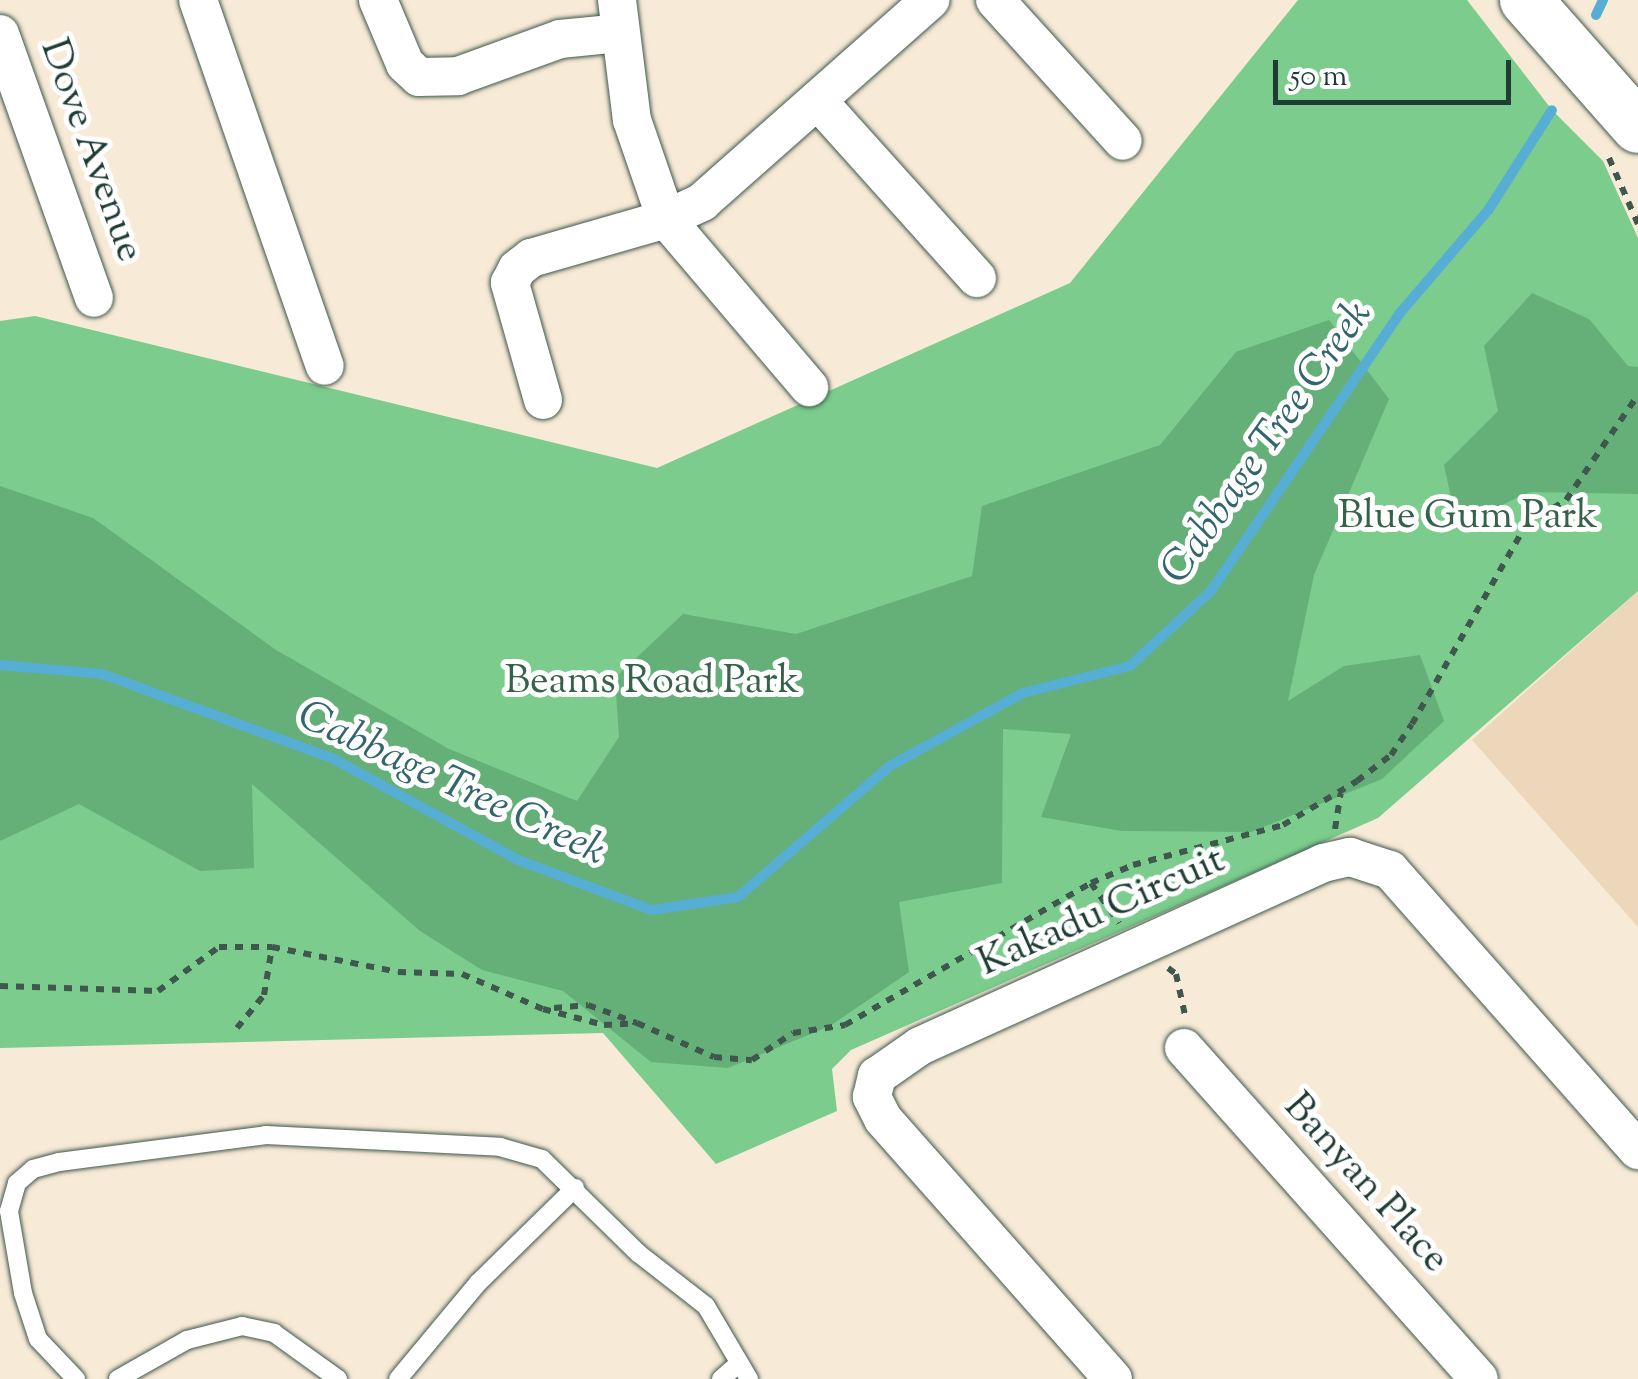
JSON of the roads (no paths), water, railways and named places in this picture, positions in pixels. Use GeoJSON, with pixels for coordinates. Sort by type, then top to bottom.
{"type":"FeatureCollection","features":[{"type":"Feature","properties":{"kind":"main road"},"geometry":{"type":"LineString","coordinates":[[1526,0],[1638,127]]}},
{"type":"Feature","properties":{"kind":"street"},"geometry":{"type":"LineString","coordinates":[[198,0],[325,366]]}},
{"type":"Feature","properties":{"kind":"street"},"geometry":{"type":"LineString","coordinates":[[378,0],[405,64],[419,76],[458,76],[560,39],[622,10],[632,120],[666,220],[809,387]]}},
{"type":"Feature","properties":{"kind":"street"},"geometry":{"type":"LineString","coordinates":[[544,400],[510,282],[517,270],[530,258],[666,220],[715,192],[930,0]]}},
{"type":"Feature","properties":{"kind":"street"},"geometry":{"type":"LineString","coordinates":[[995,0],[1123,142]]}},
{"type":"Feature","properties":{"kind":"street","name":"Dove Avenue"},"geometry":{"type":"LineString","coordinates":[[0,34],[94,298]]}},
{"type":"Feature","properties":{"kind":"street"},"geometry":{"type":"LineString","coordinates":[[818,101],[978,278]]}},
{"type":"Feature","properties":{"kind":"street","name":"Kakadu Circuit"},"geometry":{"type":"LineString","coordinates":[[1113,1379],[883,1119],[872,1098],[878,1076],[894,1060],[1323,863],[1350,856],[1390,870],[1638,1150]]}},
{"type":"Feature","properties":{"kind":"street","name":"Banyan Place"},"geometry":{"type":"LineString","coordinates":[[1184,1048],[1479,1379]]}},
{"type":"Feature","properties":{"kind":"lane"},"geometry":{"type":"LineString","coordinates":[[76,1379],[38,1338],[24,1293],[10,1211],[17,1183],[33,1169],[266,1136],[500,1147],[542,1158],[638,1253],[706,1306],[743,1372],[721,1379]]}},
{"type":"Feature","properties":{"kind":"lane"},"geometry":{"type":"LineString","coordinates":[[398,1379],[478,1282],[575,1188]]}},
{"type":"Feature","properties":{"kind":"lane"},"geometry":{"type":"LineString","coordinates":[[118,1379],[187,1340],[242,1326],[274,1333],[338,1379]]}},
{"type":"Feature","properties":{"kind":"waterway","name":"Cabbage Tree Creek"},"geometry":{"type":"LineString","coordinates":[[1596,15],[1603,0]]}},
{"type":"Feature","properties":{"kind":"waterway","name":"Cabbage Tree Creek"},"geometry":{"type":"LineString","coordinates":[[0,665],[102,674],[332,758],[518,860],[652,910],[738,897],[890,766],[1023,693],[1130,666],[1211,591],[1400,313],[1489,209],[1552,110]]}},
{"type":"Feature","properties":{"kind":"park label","name":"Blue Gum Park"},"geometry":{"type":"Point","coordinates":[1468,518]}},
{"type":"Feature","properties":{"kind":"park label","name":"Beams Road Park"},"geometry":{"type":"Point","coordinates":[652,683]}}]}
